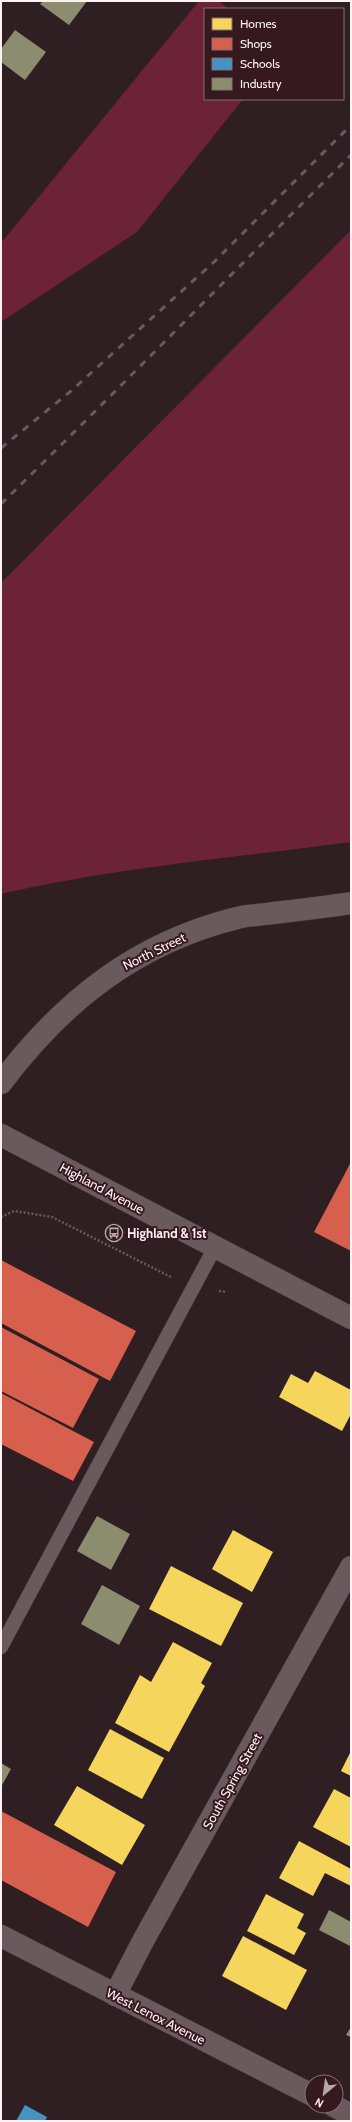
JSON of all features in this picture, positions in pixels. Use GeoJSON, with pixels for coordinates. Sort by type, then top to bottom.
{"type":"FeatureCollection","features":[{"type":"Feature","properties":{"kind":"street","name":"North Street"},"geometry":{"type":"LineString","coordinates":[[1,1083],[34,1043],[72,1004],[117,968],[145,952],[189,934],[237,918],[351,903]]}},
{"type":"Feature","properties":{"kind":"street","name":"Highland Avenue"},"geometry":{"type":"LineString","coordinates":[[1,1135],[351,1318]]}},
{"type":"Feature","properties":{"kind":"street","name":"South Spring Street"},"geometry":{"type":"LineString","coordinates":[[115,1995],[143,1941],[351,1567]]}},
{"type":"Feature","properties":{"kind":"street","name":"West Lenox Avenue"},"geometry":{"type":"LineString","coordinates":[[1,1936],[304,2091]]}},
{"type":"Feature","properties":{"kind":"lane"},"geometry":{"type":"LineString","coordinates":[[1,1647],[215,1247]]}},
{"type":"Feature","properties":{"kind":"path"},"geometry":{"type":"LineString","coordinates":[[1,1217],[14,1211],[52,1217],[193,1289],[227,1292]]}},
{"type":"Feature","properties":{"kind":"shaded area"},"geometry":{"type":"Polygon","coordinates":[[[199,1],[219,1],[227,8],[204,8],[204,100],[242,100],[137,232],[1,322],[1,243],[199,1]]]}},
{"type":"Feature","properties":{"kind":"shaded area"},"geometry":{"type":"Polygon","coordinates":[[[351,230],[351,842],[131,870],[1,894],[1,583],[351,230]]]}},
{"type":"Feature","properties":{"kind":"building: Homes"},"geometry":{"type":"Polygon","coordinates":[[[315,1371],[351,1390],[351,1414],[342,1431],[279,1397],[291,1374],[308,1383],[315,1371]]]}},
{"type":"Feature","properties":{"kind":"building: Homes"},"geometry":{"type":"Polygon","coordinates":[[[233,1530],[273,1552],[252,1592],[212,1569],[233,1530]]]}},
{"type":"Feature","properties":{"kind":"building: Homes"},"geometry":{"type":"Polygon","coordinates":[[[171,1566],[243,1603],[221,1646],[149,1609],[171,1566]]]}},
{"type":"Feature","properties":{"kind":"building: Homes"},"geometry":{"type":"Polygon","coordinates":[[[173,1642],[212,1663],[201,1683],[205,1686],[169,1752],[115,1723],[140,1675],[151,1682],[173,1642]]]}},
{"type":"Feature","properties":{"kind":"building: Homes"},"geometry":{"type":"Polygon","coordinates":[[[110,1729],[164,1758],[142,1799],[88,1770],[110,1729]]]}},
{"type":"Feature","properties":{"kind":"building: Homes"},"geometry":{"type":"Polygon","coordinates":[[[351,1751],[351,1776],[341,1771],[351,1751]]]}},
{"type":"Feature","properties":{"kind":"building: Homes"},"geometry":{"type":"Polygon","coordinates":[[[77,1786],[145,1825],[122,1865],[54,1825],[77,1786]]]}},
{"type":"Feature","properties":{"kind":"building: Homes"},"geometry":{"type":"Polygon","coordinates":[[[334,1789],[351,1798],[351,1847],[313,1827],[334,1789]]]}},
{"type":"Feature","properties":{"kind":"building: Homes"},"geometry":{"type":"Polygon","coordinates":[[[299,1841],[351,1869],[351,1886],[325,1873],[313,1896],[279,1878],[299,1841]]]}},
{"type":"Feature","properties":{"kind":"building: Homes"},"geometry":{"type":"Polygon","coordinates":[[[266,1894],[304,1914],[297,1928],[306,1933],[294,1955],[247,1931],[266,1894]]]}},
{"type":"Feature","properties":{"kind":"building: Homes"},"geometry":{"type":"Polygon","coordinates":[[[243,1936],[307,1970],[286,2010],[222,1976],[243,1936]]]}},
{"type":"Feature","properties":{"kind":"building: Shops"},"geometry":{"type":"Polygon","coordinates":[[[351,1162],[351,1251],[314,1232],[351,1162]]]}},
{"type":"Feature","properties":{"kind":"building: Shops"},"geometry":{"type":"Polygon","coordinates":[[[1,1260],[136,1331],[110,1381],[1,1323],[1,1260]]]}},
{"type":"Feature","properties":{"kind":"building: Shops"},"geometry":{"type":"Polygon","coordinates":[[[1,1327],[99,1379],[73,1428],[1,1391],[1,1327]]]}},
{"type":"Feature","properties":{"kind":"building: Shops"},"geometry":{"type":"Polygon","coordinates":[[[1,1393],[94,1442],[73,1481],[1,1444],[1,1393]]]}},
{"type":"Feature","properties":{"kind":"building: Shops"},"geometry":{"type":"Polygon","coordinates":[[[1,1811],[116,1872],[88,1927],[1,1880],[1,1811]]]}},
{"type":"Feature","properties":{"kind":"building: Schools"},"geometry":{"type":"Polygon","coordinates":[[[25,2105],[47,2117],[45,2121],[16,2121],[25,2105]]]}},
{"type":"Feature","properties":{"kind":"building: Industry"},"geometry":{"type":"Polygon","coordinates":[[[43,1],[87,1],[69,25],[40,4],[43,1]]]}},
{"type":"Feature","properties":{"kind":"building: Industry"},"geometry":{"type":"Polygon","coordinates":[[[15,30],[46,52],[25,80],[1,62],[1,49],[15,30]]]}},
{"type":"Feature","properties":{"kind":"building: Industry"},"geometry":{"type":"Polygon","coordinates":[[[97,1516],[130,1534],[111,1570],[77,1551],[97,1516]]]}},
{"type":"Feature","properties":{"kind":"building: Industry"},"geometry":{"type":"Polygon","coordinates":[[[102,1585],[140,1606],[119,1645],[81,1624],[102,1585]]]}},
{"type":"Feature","properties":{"kind":"building: Industry"},"geometry":{"type":"Polygon","coordinates":[[[1,1763],[11,1769],[1,1787],[1,1763]]]}},
{"type":"Feature","properties":{"kind":"building: Industry"},"geometry":{"type":"Polygon","coordinates":[[[329,1910],[351,1922],[350,1946],[319,1930],[329,1910]]]}},
{"type":"Feature","properties":{"kind":"building: Industry"},"geometry":{"type":"Polygon","coordinates":[[[351,2027],[351,2037],[346,2035],[351,2027]]]}},
{"type":"Feature","properties":{"kind":"railway"},"geometry":{"type":"LineString","coordinates":[[1,448],[71,391],[214,262],[351,125]]}},
{"type":"Feature","properties":{"kind":"railway"},"geometry":{"type":"LineString","coordinates":[[1,504],[351,155]]}},
{"type":"Feature","properties":{"kind":"place","name":"Highland & 1st"},"geometry":{"type":"Point","coordinates":[114,1233]}}]}
